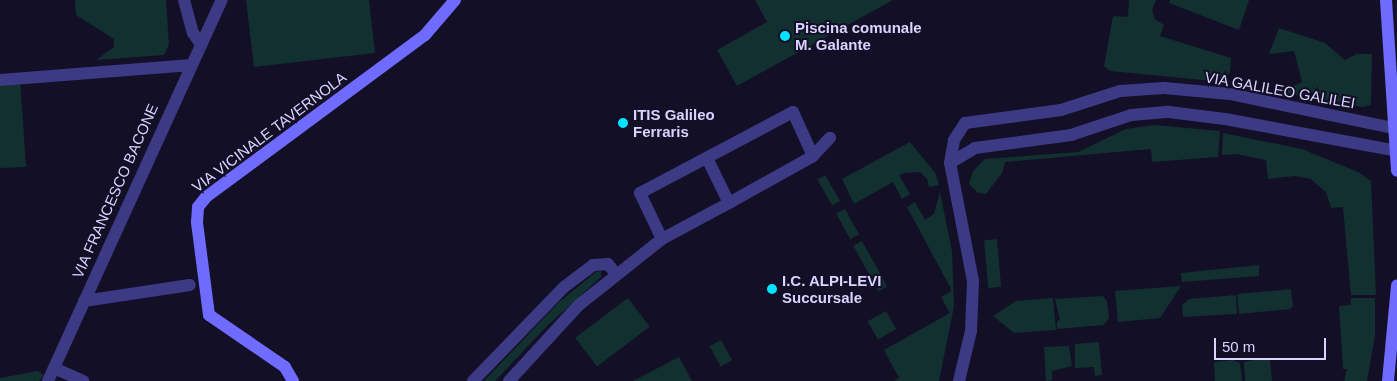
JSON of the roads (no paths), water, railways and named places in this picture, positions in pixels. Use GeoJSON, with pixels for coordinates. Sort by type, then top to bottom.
{"type":"FeatureCollection","features":[{"type":"Feature","properties":{"kind":"street"},"geometry":{"type":"LineString","coordinates":[[184,0],[193,33],[200,43]]}},
{"type":"Feature","properties":{"kind":"street","name":"VIA FRANCESCO BACONE"},"geometry":{"type":"LineString","coordinates":[[48,381],[200,43],[222,0]]}},
{"type":"Feature","properties":{"kind":"street","name":"VIA VICINALE TAVERNOLA"},"geometry":{"type":"LineString","coordinates":[[293,381],[285,367],[209,315],[196,222],[198,207],[206,197],[425,35],[455,0]]}},
{"type":"Feature","properties":{"kind":"street"},"geometry":{"type":"LineString","coordinates":[[1386,0],[1396,128],[1397,171]]}},
{"type":"Feature","properties":{"kind":"street"},"geometry":{"type":"LineString","coordinates":[[0,80],[191,65]]}},
{"type":"Feature","properties":{"kind":"street","name":"VIA GALILEO GALILEI"},"geometry":{"type":"LineString","coordinates":[[959,381],[971,331],[973,281],[950,163],[957,133],[973,119],[1061,110],[1128,90],[1164,88],[1230,94],[1396,128]]}},
{"type":"Feature","properties":{"kind":"street"},"geometry":{"type":"LineString","coordinates":[[662,239],[640,193],[793,112],[813,156]]}},
{"type":"Feature","properties":{"kind":"street"},"geometry":{"type":"LineString","coordinates":[[950,163],[975,148],[1071,135],[1131,116],[1162,112],[1225,119],[1396,152]]}},
{"type":"Feature","properties":{"kind":"street"},"geometry":{"type":"LineString","coordinates":[[509,381],[579,305],[662,239],[813,156],[830,138]]}},
{"type":"Feature","properties":{"kind":"street"},"geometry":{"type":"LineString","coordinates":[[706,158],[729,203]]}},
{"type":"Feature","properties":{"kind":"street"},"geometry":{"type":"LineString","coordinates":[[473,381],[564,287],[586,271],[604,262],[616,274]]}},
{"type":"Feature","properties":{"kind":"street"},"geometry":{"type":"LineString","coordinates":[[84,301],[190,285]]}},
{"type":"Feature","properties":{"kind":"street"},"geometry":{"type":"LineString","coordinates":[[1388,381],[1397,285]]}},
{"type":"Feature","properties":{"kind":"street"},"geometry":{"type":"LineString","coordinates":[[54,368],[82,381]]}},
{"type":"Feature","properties":{"kind":"place","name":"Piscina comunale M. Galante"},"geometry":{"type":"Point","coordinates":[785,36]}},
{"type":"Feature","properties":{"kind":"place","name":"ITIS Galileo Ferraris"},"geometry":{"type":"Point","coordinates":[623,123]}},
{"type":"Feature","properties":{"kind":"place","name":"I.C. ALPI-LEVI Succursale"},"geometry":{"type":"Point","coordinates":[772,289]}}]}
